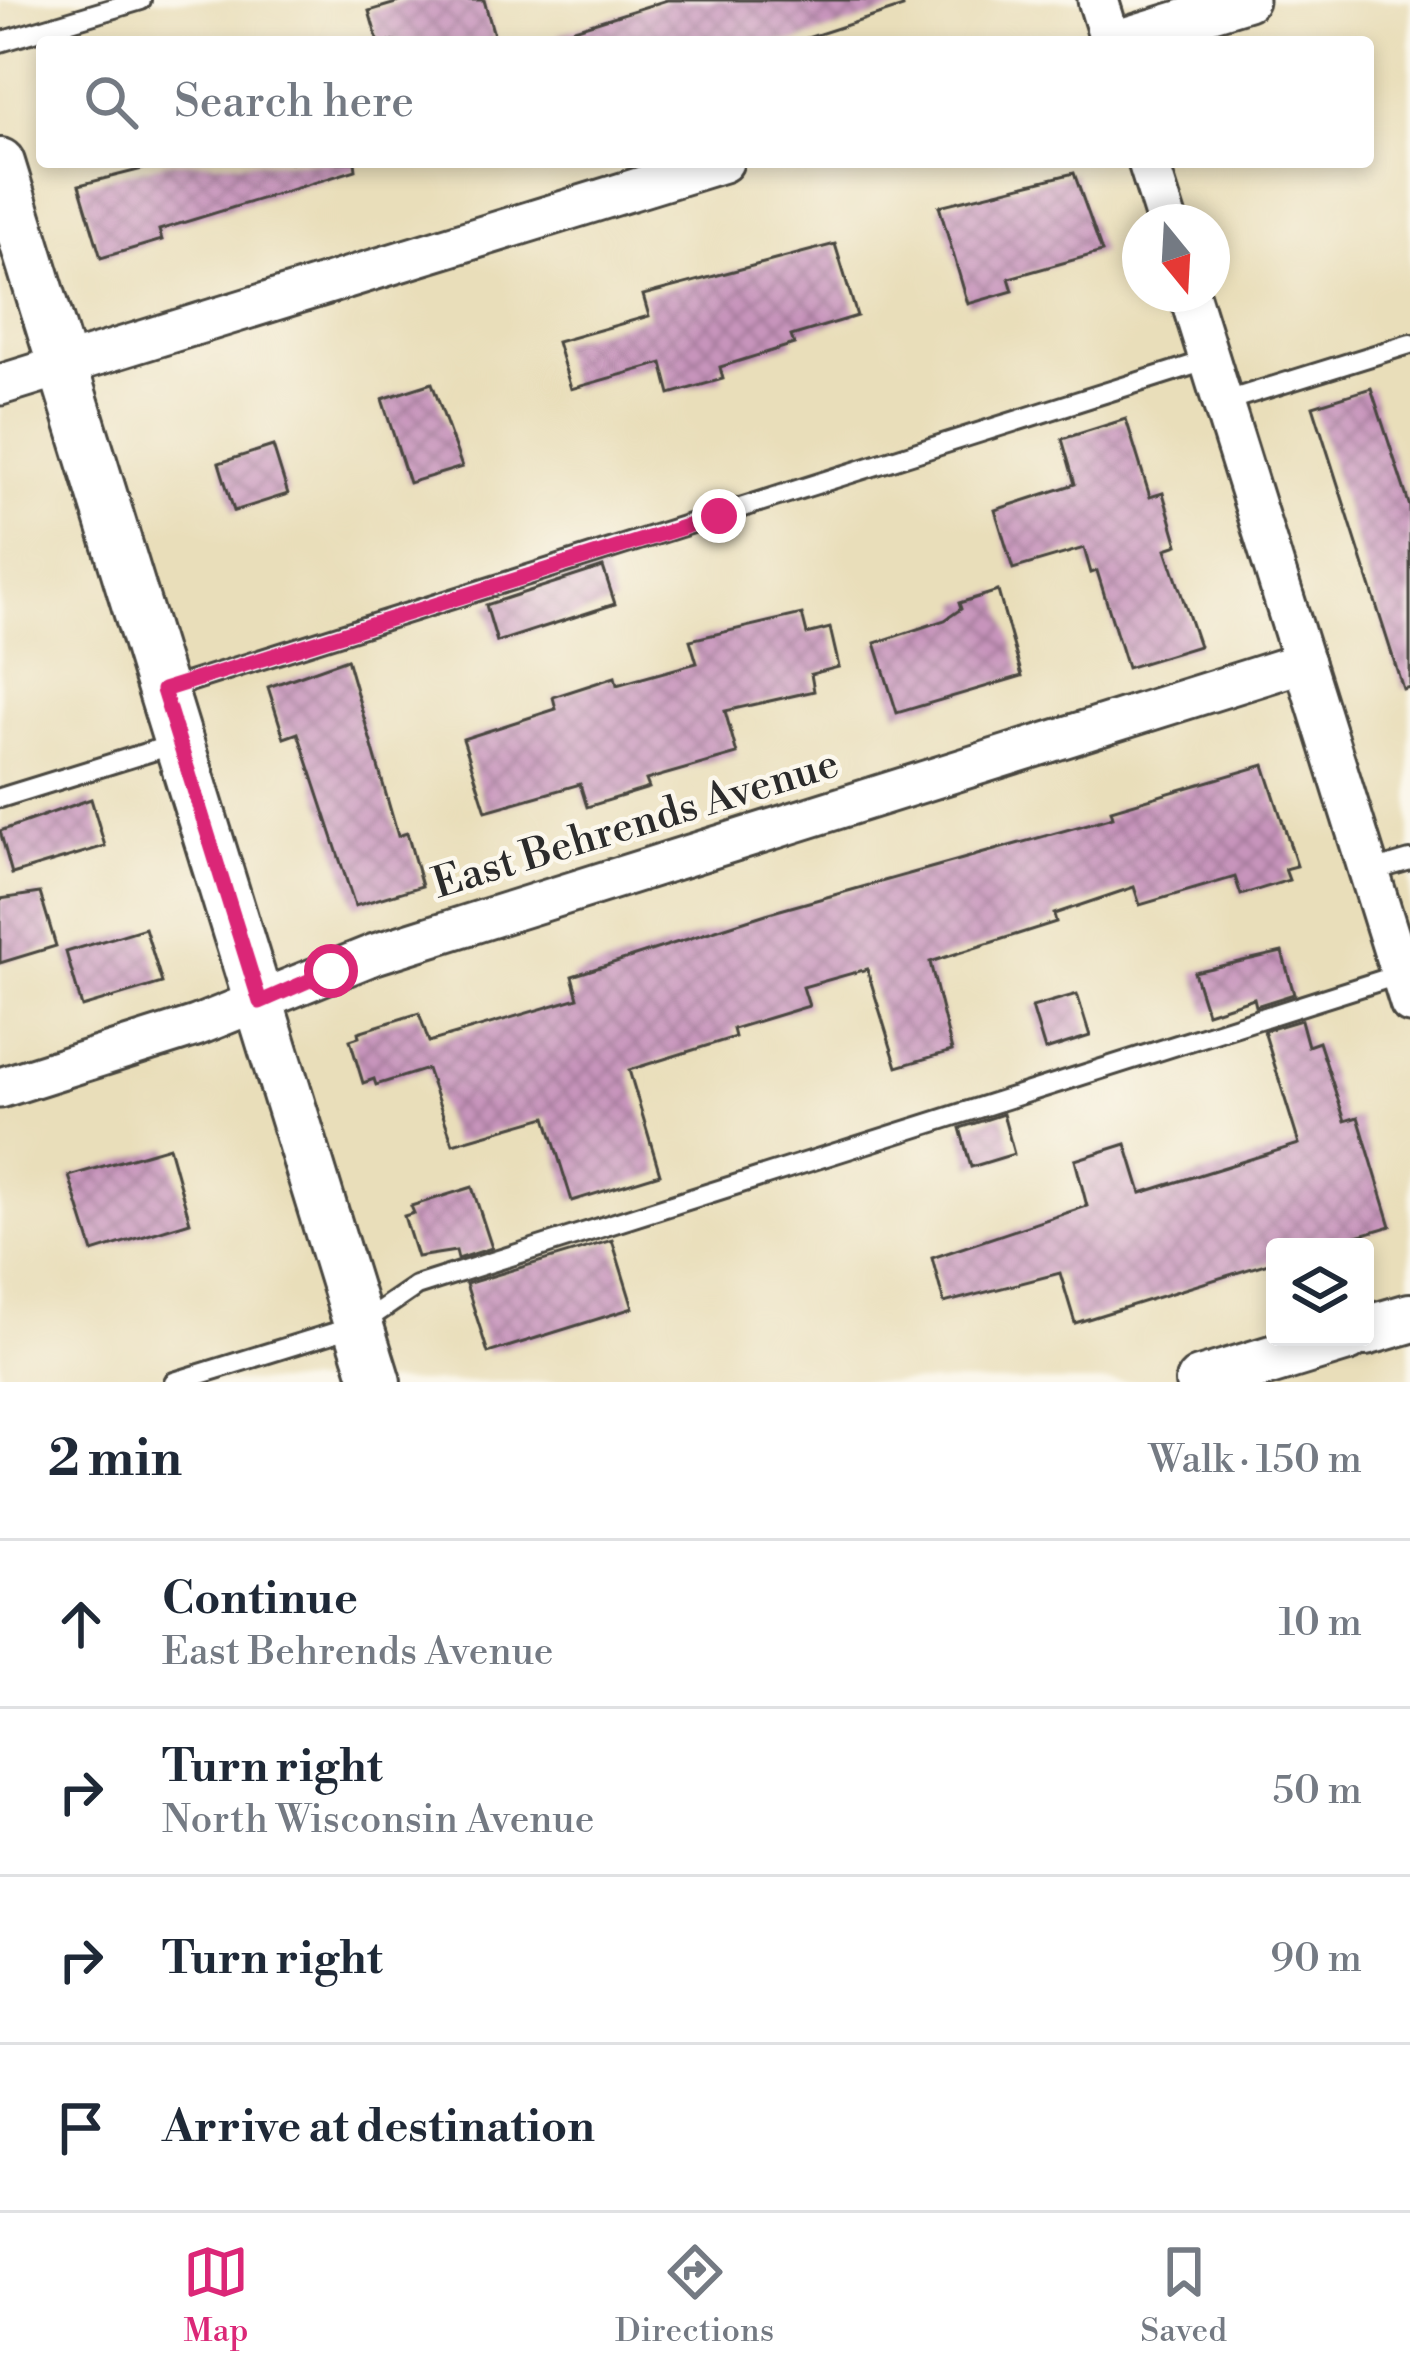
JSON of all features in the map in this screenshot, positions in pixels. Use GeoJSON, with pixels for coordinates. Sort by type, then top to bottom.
{"type":"FeatureCollection","features":[{"type":"Feature","properties":{"kind":"street"},"geometry":{"type":"LineString","coordinates":[[1098,0],[1109,36]]}},
{"type":"Feature","properties":{"kind":"street"},"geometry":{"type":"LineString","coordinates":[[1131,36],[1248,0]]}},
{"type":"Feature","properties":{"kind":"street"},"geometry":{"type":"LineString","coordinates":[[0,163],[376,1382]]}},
{"type":"Feature","properties":{"kind":"street"},"geometry":{"type":"LineString","coordinates":[[0,386],[704,168]]}},
{"type":"Feature","properties":{"kind":"street"},"geometry":{"type":"LineString","coordinates":[[1150,168],[1161,204]]}},
{"type":"Feature","properties":{"kind":"street"},"geometry":{"type":"LineString","coordinates":[[1194,312],[1403,967]]}},
{"type":"Feature","properties":{"kind":"street","name":"East Behrends Avenue"},"geometry":{"type":"LineString","coordinates":[[0,1088],[260,1002],[375,954],[1304,662]]}},
{"type":"Feature","properties":{"kind":"street"},"geometry":{"type":"LineString","coordinates":[[1374,1328],[1410,1318]]}},
{"type":"Feature","properties":{"kind":"street"},"geometry":{"type":"LineString","coordinates":[[1200,1382],[1318,1346]]}},
{"type":"Feature","properties":{"kind":"lane"},"geometry":{"type":"LineString","coordinates":[[0,42],[140,0]]}},
{"type":"Feature","properties":{"kind":"lane"},"geometry":{"type":"LineString","coordinates":[[1222,402],[1410,344]]}},
{"type":"Feature","properties":{"kind":"lane"},"geometry":{"type":"LineString","coordinates":[[163,690],[1209,360]]}},
{"type":"Feature","properties":{"kind":"lane"},"geometry":{"type":"LineString","coordinates":[[0,798],[179,742]]}},
{"type":"Feature","properties":{"kind":"lane"},"geometry":{"type":"LineString","coordinates":[[1369,872],[1410,860]]}},
{"type":"Feature","properties":{"kind":"lane"},"geometry":{"type":"LineString","coordinates":[[174,1382],[359,1325],[416,1286],[1403,967]]}},
{"type":"Feature","properties":{"kind":"building"},"geometry":{"type":"Polygon","coordinates":[[[406,0],[484,0],[494,36],[376,36],[369,11],[406,0]]]}},
{"type":"Feature","properties":{"kind":"building"},"geometry":{"type":"Polygon","coordinates":[[[667,0],[902,0],[903,7],[814,36],[558,34],[667,0]]]}},
{"type":"Feature","properties":{"kind":"building"},"geometry":{"type":"Polygon","coordinates":[[[146,168],[356,170],[159,230],[162,240],[101,258],[79,185],[146,168]]]}},
{"type":"Feature","properties":{"kind":"building"},"geometry":{"type":"Polygon","coordinates":[[[1074,173],[1102,252],[1009,278],[1013,291],[968,304],[939,206],[1074,173]]]}},
{"type":"Feature","properties":{"kind":"building"},"geometry":{"type":"Polygon","coordinates":[[[835,244],[857,316],[791,336],[794,344],[720,367],[723,379],[670,394],[662,363],[571,389],[557,342],[649,316],[643,295],[835,244]]]}},
{"type":"Feature","properties":{"kind":"building"},"geometry":{"type":"Polygon","coordinates":[[[432,383],[462,467],[409,483],[382,399],[432,383]]]}},
{"type":"Feature","properties":{"kind":"building"},"geometry":{"type":"Polygon","coordinates":[[[1371,388],[1410,507],[1410,687],[1403,689],[1313,406],[1371,388]]]}},
{"type":"Feature","properties":{"kind":"building"},"geometry":{"type":"Polygon","coordinates":[[[1126,419],[1150,497],[1163,493],[1178,545],[1166,549],[1199,646],[1127,668],[1097,571],[1091,573],[1084,548],[1013,569],[995,510],[1075,484],[1062,439],[1126,419]]]}},
{"type":"Feature","properties":{"kind":"building"},"geometry":{"type":"Polygon","coordinates":[[[273,446],[288,494],[234,511],[219,463],[273,446]]]}},
{"type":"Feature","properties":{"kind":"building"},"geometry":{"type":"Polygon","coordinates":[[[603,567],[615,604],[497,642],[486,605],[603,567]]]}},
{"type":"Feature","properties":{"kind":"building"},"geometry":{"type":"Polygon","coordinates":[[[998,591],[1022,676],[897,713],[875,643],[945,620],[961,609],[959,603],[998,591]]]}},
{"type":"Feature","properties":{"kind":"building"},"geometry":{"type":"Polygon","coordinates":[[[802,614],[807,634],[830,628],[839,667],[811,674],[814,691],[725,711],[737,754],[646,780],[649,788],[587,807],[580,784],[486,811],[463,739],[556,709],[553,697],[615,677],[617,685],[697,663],[690,640],[802,614]]]}},
{"type":"Feature","properties":{"kind":"building"},"geometry":{"type":"Polygon","coordinates":[[[347,659],[398,836],[407,833],[422,886],[355,906],[298,733],[284,738],[268,687],[347,659]]]}},
{"type":"Feature","properties":{"kind":"building"},"geometry":{"type":"Polygon","coordinates":[[[1264,765],[1297,866],[1285,869],[1289,880],[1241,895],[1235,877],[1140,905],[1134,887],[1054,914],[1056,922],[930,962],[952,1051],[897,1067],[867,969],[803,987],[809,1006],[733,1029],[735,1037],[629,1070],[660,1174],[572,1201],[546,1117],[453,1144],[427,1069],[376,1085],[374,1079],[363,1083],[350,1040],[359,1037],[358,1032],[419,1013],[429,1042],[578,998],[572,976],[766,914],[1113,817],[1111,810],[1264,765]]]}},
{"type":"Feature","properties":{"kind":"building"},"geometry":{"type":"Polygon","coordinates":[[[91,799],[105,846],[12,874],[0,831],[91,799]]]}},
{"type":"Feature","properties":{"kind":"building"},"geometry":{"type":"Polygon","coordinates":[[[40,893],[56,946],[0,963],[0,899],[40,893]]]}},
{"type":"Feature","properties":{"kind":"building"},"geometry":{"type":"Polygon","coordinates":[[[145,928],[162,983],[82,1007],[66,952],[145,928]]]}},
{"type":"Feature","properties":{"kind":"building"},"geometry":{"type":"Polygon","coordinates":[[[1282,952],[1294,994],[1256,1006],[1254,998],[1207,1013],[1194,972],[1282,952]]]}},
{"type":"Feature","properties":{"kind":"building"},"geometry":{"type":"Polygon","coordinates":[[[1077,994],[1090,1036],[1045,1050],[1032,1007],[1077,994]]]}},
{"type":"Feature","properties":{"kind":"building"},"geometry":{"type":"Polygon","coordinates":[[[1301,1020],[1308,1046],[1319,1042],[1345,1121],[1358,1117],[1391,1226],[1350,1238],[1266,1238],[1266,1264],[1075,1323],[1060,1273],[944,1303],[932,1258],[1087,1206],[1075,1160],[1126,1144],[1141,1193],[1299,1144],[1264,1031],[1301,1020]]]}},
{"type":"Feature","properties":{"kind":"building"},"geometry":{"type":"Polygon","coordinates":[[[1003,1114],[1014,1154],[971,1167],[960,1128],[1003,1114]]]}},
{"type":"Feature","properties":{"kind":"building"},"geometry":{"type":"Polygon","coordinates":[[[169,1147],[190,1222],[93,1252],[69,1176],[169,1147]]]}},
{"type":"Feature","properties":{"kind":"building"},"geometry":{"type":"Polygon","coordinates":[[[472,1187],[492,1248],[458,1259],[456,1251],[417,1257],[404,1216],[414,1213],[411,1206],[472,1187]]]}},
{"type":"Feature","properties":{"kind":"building"},"geometry":{"type":"Polygon","coordinates":[[[612,1240],[633,1308],[488,1353],[466,1284],[612,1240]]]}},
{"type":"Feature","properties":{"kind":"route"},"geometry":{"type":"LineString","coordinates":[[331,971],[260,1002],[163,690],[719,516]]}}]}
